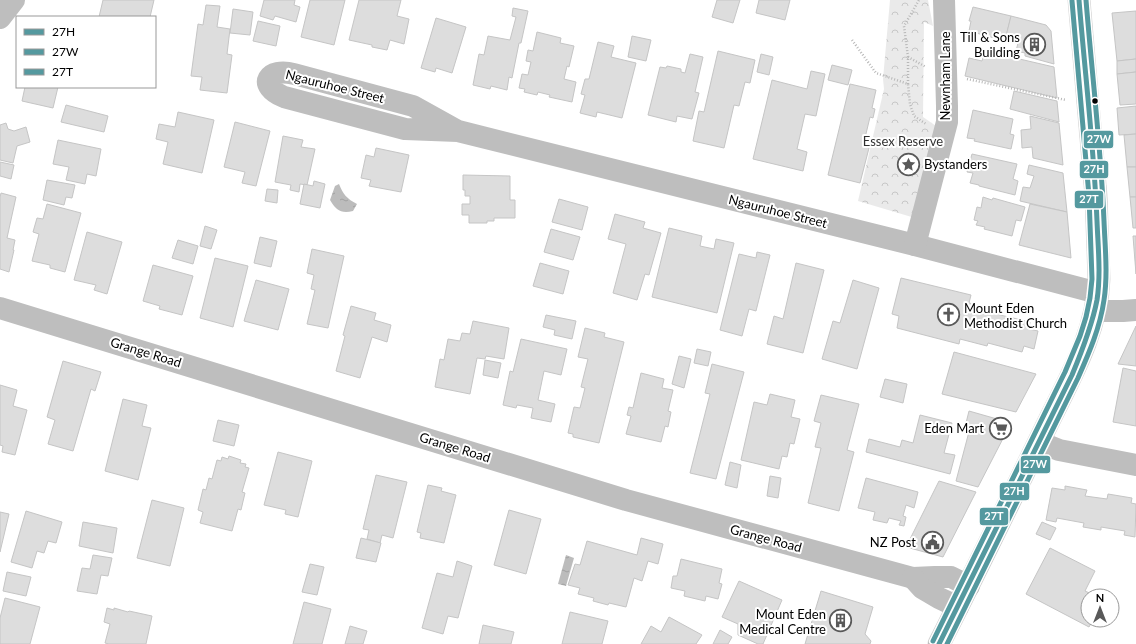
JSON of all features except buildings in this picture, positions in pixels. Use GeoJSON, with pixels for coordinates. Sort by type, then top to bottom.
{"type":"FeatureCollection","features":[{"type":"Feature","properties":{"kind":"main road"},"geometry":{"type":"LineString","coordinates":[[939,644],[1076,367],[1086,342],[1097,302],[1099,267],[1096,196],[1079,0]]}},
{"type":"Feature","properties":{"kind":"street"},"geometry":{"type":"LineString","coordinates":[[0,18],[14,0]]}},
{"type":"Feature","properties":{"kind":"street","name":"Newnham Lane"},"geometry":{"type":"LineString","coordinates":[[915,245],[946,122],[947,106],[944,0]]}},
{"type":"Feature","properties":{"kind":"street","name":"Ngauruhoe Street"},"geometry":{"type":"LineString","coordinates":[[458,131],[414,106],[289,72],[273,74],[268,80],[270,89],[279,95],[290,99],[405,129],[458,131],[915,245],[1097,302],[1136,310]]}},
{"type":"Feature","properties":{"kind":"street","name":"Grange Road"},"geometry":{"type":"LineString","coordinates":[[0,308],[626,500],[913,578],[935,576],[950,577],[969,586]]}},
{"type":"Feature","properties":{"kind":"street"},"geometry":{"type":"LineString","coordinates":[[1039,442],[1059,450],[1136,465]]}},
{"type":"Feature","properties":{"kind":"street","name":"Grange Road"},"geometry":{"type":"LineString","coordinates":[[913,578],[922,588],[958,607]]}},
{"type":"Feature","properties":{"kind":"path"},"geometry":{"type":"LineString","coordinates":[[919,0],[904,26],[908,57],[910,104],[914,116],[932,128]]}},
{"type":"Feature","properties":{"kind":"path"},"geometry":{"type":"LineString","coordinates":[[852,40],[876,73],[908,84]]}},
{"type":"Feature","properties":{"kind":"path"},"geometry":{"type":"LineString","coordinates":[[946,75],[1066,100]]}},
{"type":"Feature","properties":{"kind":"green space","name":"Essex Reserve"},"geometry":{"type":"Polygon","coordinates":[[[890,0],[928,0],[933,26],[924,22],[923,117],[939,128],[915,218],[858,201],[884,89],[883,79],[890,0]]]}},
{"type":"Feature","properties":{"kind":"water"},"geometry":{"type":"Polygon","coordinates":[[[339,184],[346,196],[357,204],[353,211],[345,212],[339,210],[330,200],[335,186],[339,184]]]}},
{"type":"Feature","properties":{"kind":"water"},"geometry":{"type":"Polygon","coordinates":[[[566,555],[574,558],[566,586],[558,584],[566,555]]]}},
{"type":"Feature","properties":{"kind":"transit line","name":"27H"},"geometry":{"type":"LineString","coordinates":[[939,644],[1072,375],[1095,310],[1099,270],[1096,193],[1079,0]]}},
{"type":"Feature","properties":{"kind":"transit line","name":"27W"},"geometry":{"type":"LineString","coordinates":[[947,644],[1078,378],[1094,340],[1100,320],[1105,290],[1106,270],[1103,194],[1086,0]]}},
{"type":"Feature","properties":{"kind":"transit line","name":"27T"},"geometry":{"type":"LineString","coordinates":[[933,641],[1065,372],[1086,317],[1092,279],[1089,196],[1072,1]]}},
{"type":"Feature","properties":{"kind":"place","name":"Till & Sons Building"},"geometry":{"type":"Point","coordinates":[1035,44]}},
{"type":"Feature","properties":{"kind":"place","name":"Bystanders"},"geometry":{"type":"Point","coordinates":[908,164]}},
{"type":"Feature","properties":{"kind":"place","name":"Mount Eden Methodist Church"},"geometry":{"type":"Point","coordinates":[949,315]}},
{"type":"Feature","properties":{"kind":"place","name":"Eden Mart"},"geometry":{"type":"Point","coordinates":[1000,428]}},
{"type":"Feature","properties":{"kind":"place","name":"NZ Post"},"geometry":{"type":"Point","coordinates":[932,542]}},
{"type":"Feature","properties":{"kind":"place","name":"Mount Eden Medical Centre"},"geometry":{"type":"Point","coordinates":[841,621]}}]}
